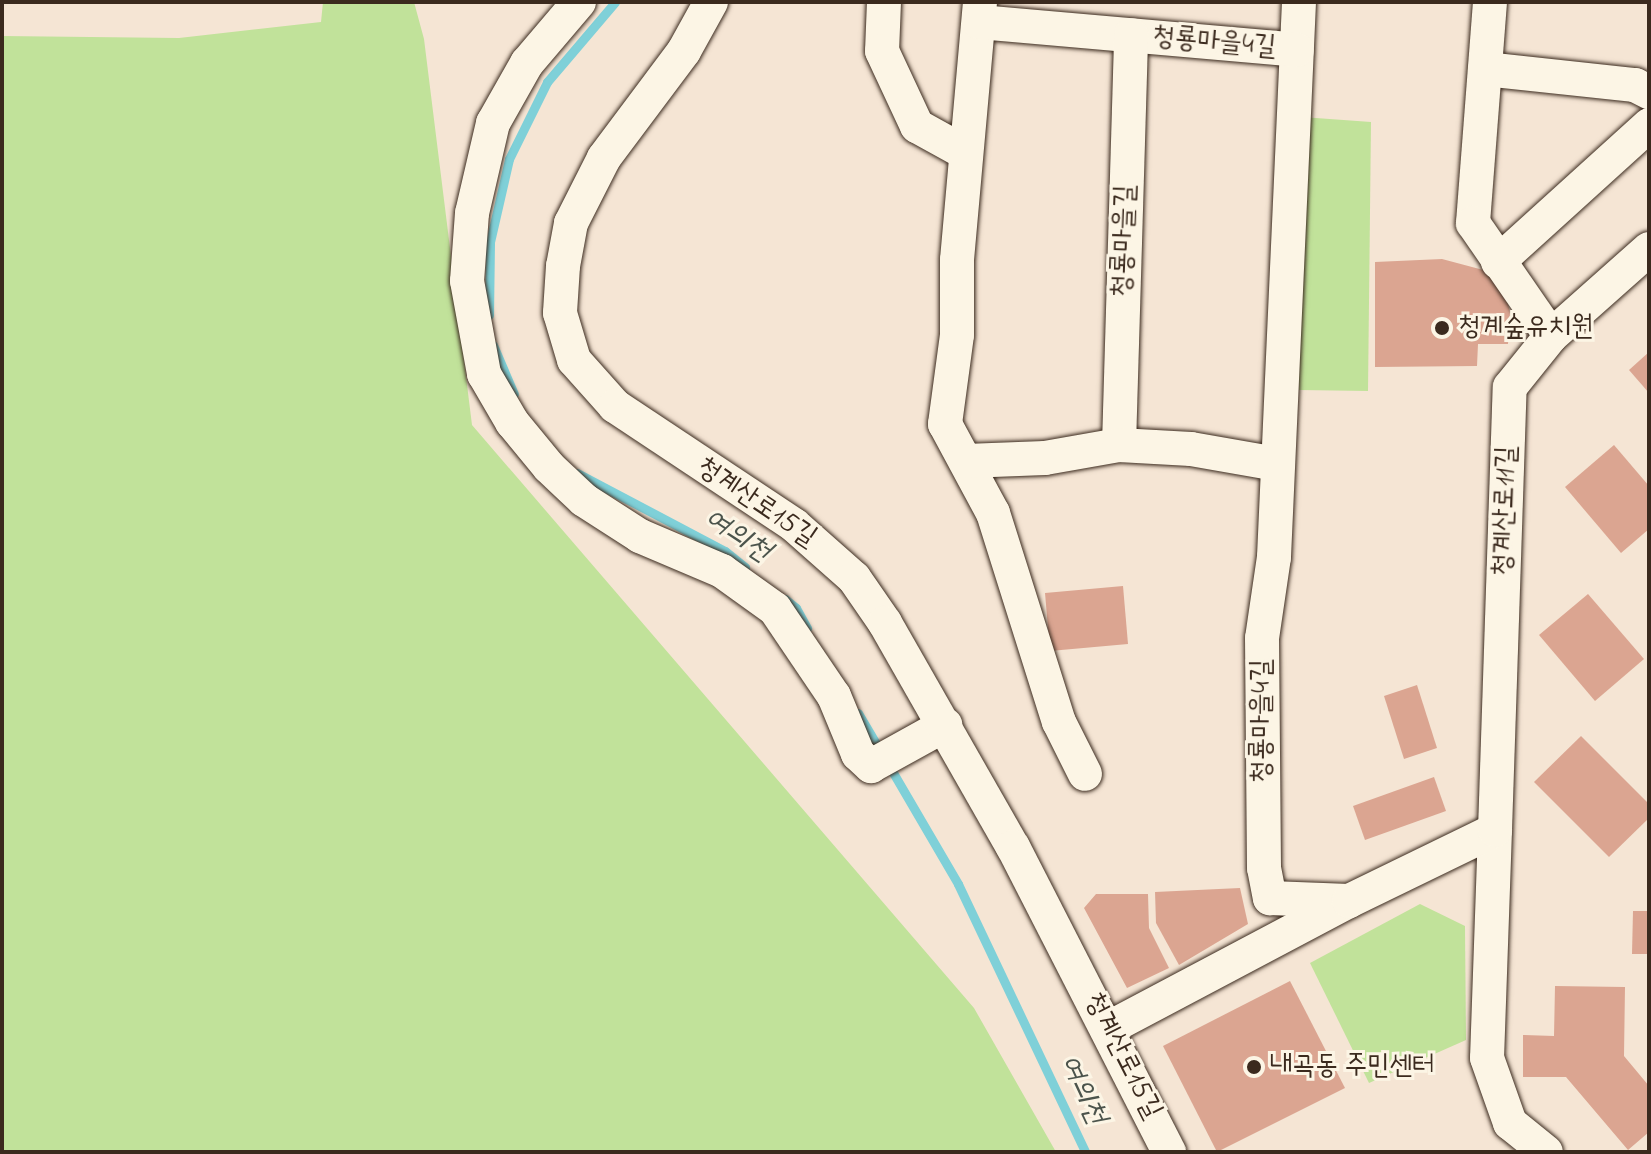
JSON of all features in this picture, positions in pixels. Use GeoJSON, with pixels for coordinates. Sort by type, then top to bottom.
{"type":"FeatureCollection","features":[{"type":"Feature","properties":{"kind":"street"},"geometry":{"type":"LineString","coordinates":[[579,2],[527,63],[493,123],[472,213],[467,281],[484,374],[512,422],[549,467],[584,500],[640,536],[722,571],[775,609],[834,696],[858,754],[871,766],[945,725]]}},
{"type":"Feature","properties":{"kind":"street","name":"청계산로15길"},"geometry":{"type":"LineString","coordinates":[[711,2],[684,51],[604,158],[571,223],[563,266],[560,313],[574,360],[615,406],[794,525],[845,569],[885,623],[945,725],[1109,1028],[1169,1152]]}},
{"type":"Feature","properties":{"kind":"street"},"geometry":{"type":"LineString","coordinates":[[884,2],[882,51],[917,126],[966,153]]}},
{"type":"Feature","properties":{"kind":"street","name":"청룡마을4길"},"geometry":{"type":"LineString","coordinates":[[1299,2],[1274,557],[1262,638],[1264,868],[1270,898],[1349,901]]}},
{"type":"Feature","properties":{"kind":"street"},"geometry":{"type":"LineString","coordinates":[[1490,2],[1473,223],[1551,336]]}},
{"type":"Feature","properties":{"kind":"street"},"geometry":{"type":"LineString","coordinates":[[1085,774],[1059,722],[993,513],[945,424],[957,335],[957,260],[980,12],[1131,35]]}},
{"type":"Feature","properties":{"kind":"street","name":"청룡마을4길"},"geometry":{"type":"LineString","coordinates":[[1131,35],[1297,50]]}},
{"type":"Feature","properties":{"kind":"street","name":"청룡마을길"},"geometry":{"type":"LineString","coordinates":[[1119,445],[1131,35]]}},
{"type":"Feature","properties":{"kind":"street"},"geometry":{"type":"LineString","coordinates":[[1485,69],[1635,85],[1649,92]]}},
{"type":"Feature","properties":{"kind":"street"},"geometry":{"type":"LineString","coordinates":[[1498,262],[1649,125]]}},
{"type":"Feature","properties":{"kind":"street","name":"청계산로11길"},"geometry":{"type":"LineString","coordinates":[[1546,1152],[1510,1123],[1487,1058],[1510,387],[1551,336],[1649,249]]}},
{"type":"Feature","properties":{"kind":"street"},"geometry":{"type":"LineString","coordinates":[[966,461],[1045,458],[1119,445],[1191,449],[1277,464]]}},
{"type":"Feature","properties":{"kind":"street"},"geometry":{"type":"LineString","coordinates":[[1109,1028],[1349,901],[1495,830]]}},
{"type":"Feature","properties":{"kind":"green space"},"geometry":{"type":"Polygon","coordinates":[[[323,2],[414,2],[424,39],[472,425],[974,1008],[1056,1152],[2,1152],[2,36],[179,38],[321,22],[323,2]]]}},
{"type":"Feature","properties":{"kind":"green space"},"geometry":{"type":"Polygon","coordinates":[[[1302,117],[1371,122],[1368,391],[1299,390],[1302,117]]]}},
{"type":"Feature","properties":{"kind":"green space"},"geometry":{"type":"Polygon","coordinates":[[[1420,904],[1465,926],[1466,1040],[1369,1083],[1310,963],[1420,904]]]}},
{"type":"Feature","properties":{"kind":"building","name":"청계숲유치원"},"geometry":{"type":"Polygon","coordinates":[[[1442,259],[1487,271],[1505,292],[1510,312],[1508,344],[1478,344],[1477,366],[1375,367],[1375,262],[1442,259]]]}},
{"type":"Feature","properties":{"kind":"building"},"geometry":{"type":"Polygon","coordinates":[[[1649,352],[1649,393],[1629,370],[1649,352]]]}},
{"type":"Feature","properties":{"kind":"building"},"geometry":{"type":"Polygon","coordinates":[[[1614,445],[1649,486],[1649,529],[1621,553],[1565,487],[1614,445]]]}},
{"type":"Feature","properties":{"kind":"building"},"geometry":{"type":"Polygon","coordinates":[[[1123,586],[1128,644],[1050,651],[1045,593],[1123,586]]]}},
{"type":"Feature","properties":{"kind":"building"},"geometry":{"type":"Polygon","coordinates":[[[1588,594],[1644,659],[1595,701],[1539,635],[1588,594]]]}},
{"type":"Feature","properties":{"kind":"building"},"geometry":{"type":"Polygon","coordinates":[[[1417,685],[1437,748],[1404,759],[1384,696],[1417,685]]]}},
{"type":"Feature","properties":{"kind":"building"},"geometry":{"type":"Polygon","coordinates":[[[1581,736],[1649,804],[1649,818],[1609,857],[1534,782],[1581,736]]]}},
{"type":"Feature","properties":{"kind":"building"},"geometry":{"type":"Polygon","coordinates":[[[1434,777],[1446,811],[1365,840],[1353,806],[1434,777]]]}},
{"type":"Feature","properties":{"kind":"building"},"geometry":{"type":"Polygon","coordinates":[[[1240,888],[1248,924],[1179,965],[1156,923],[1155,892],[1240,888]]]}},
{"type":"Feature","properties":{"kind":"building"},"geometry":{"type":"Polygon","coordinates":[[[1096,894],[1148,894],[1149,928],[1169,968],[1127,988],[1084,908],[1096,894]]]}},
{"type":"Feature","properties":{"kind":"building"},"geometry":{"type":"Polygon","coordinates":[[[1633,911],[1649,911],[1649,954],[1632,954],[1633,911]]]}},
{"type":"Feature","properties":{"kind":"building","name":"내곡동 주민센터"},"geometry":{"type":"Polygon","coordinates":[[[1290,981],[1345,1088],[1217,1152],[1163,1046],[1290,981]]]}},
{"type":"Feature","properties":{"kind":"building"},"geometry":{"type":"Polygon","coordinates":[[[1555,986],[1625,987],[1624,1056],[1649,1086],[1649,1132],[1628,1150],[1566,1077],[1523,1077],[1523,1035],[1554,1036],[1555,986]]]}},
{"type":"Feature","properties":{"kind":"waterway","name":"여의천"},"geometry":{"type":"LineString","coordinates":[[489,315],[490,242],[509,159],[547,82],[615,2]]}},
{"type":"Feature","properties":{"kind":"waterway","name":"여의천"},"geometry":{"type":"LineString","coordinates":[[493,345],[514,394]]}},
{"type":"Feature","properties":{"kind":"waterway","name":"여의천"},"geometry":{"type":"LineString","coordinates":[[577,473],[725,551],[745,567]]}},
{"type":"Feature","properties":{"kind":"waterway","name":"여의천"},"geometry":{"type":"LineString","coordinates":[[785,599],[796,608],[807,628]]}},
{"type":"Feature","properties":{"kind":"waterway","name":"여의천"},"geometry":{"type":"LineString","coordinates":[[858,713],[881,752]]}},
{"type":"Feature","properties":{"kind":"waterway","name":"여의천"},"geometry":{"type":"LineString","coordinates":[[888,764],[958,884],[1085,1152]]}},
{"type":"Feature","properties":{"kind":"place","name":"청계숲유치원"},"geometry":{"type":"Point","coordinates":[1442,328]}},
{"type":"Feature","properties":{"kind":"place","name":"내곡동 주민센터"},"geometry":{"type":"Point","coordinates":[1254,1067]}}]}
